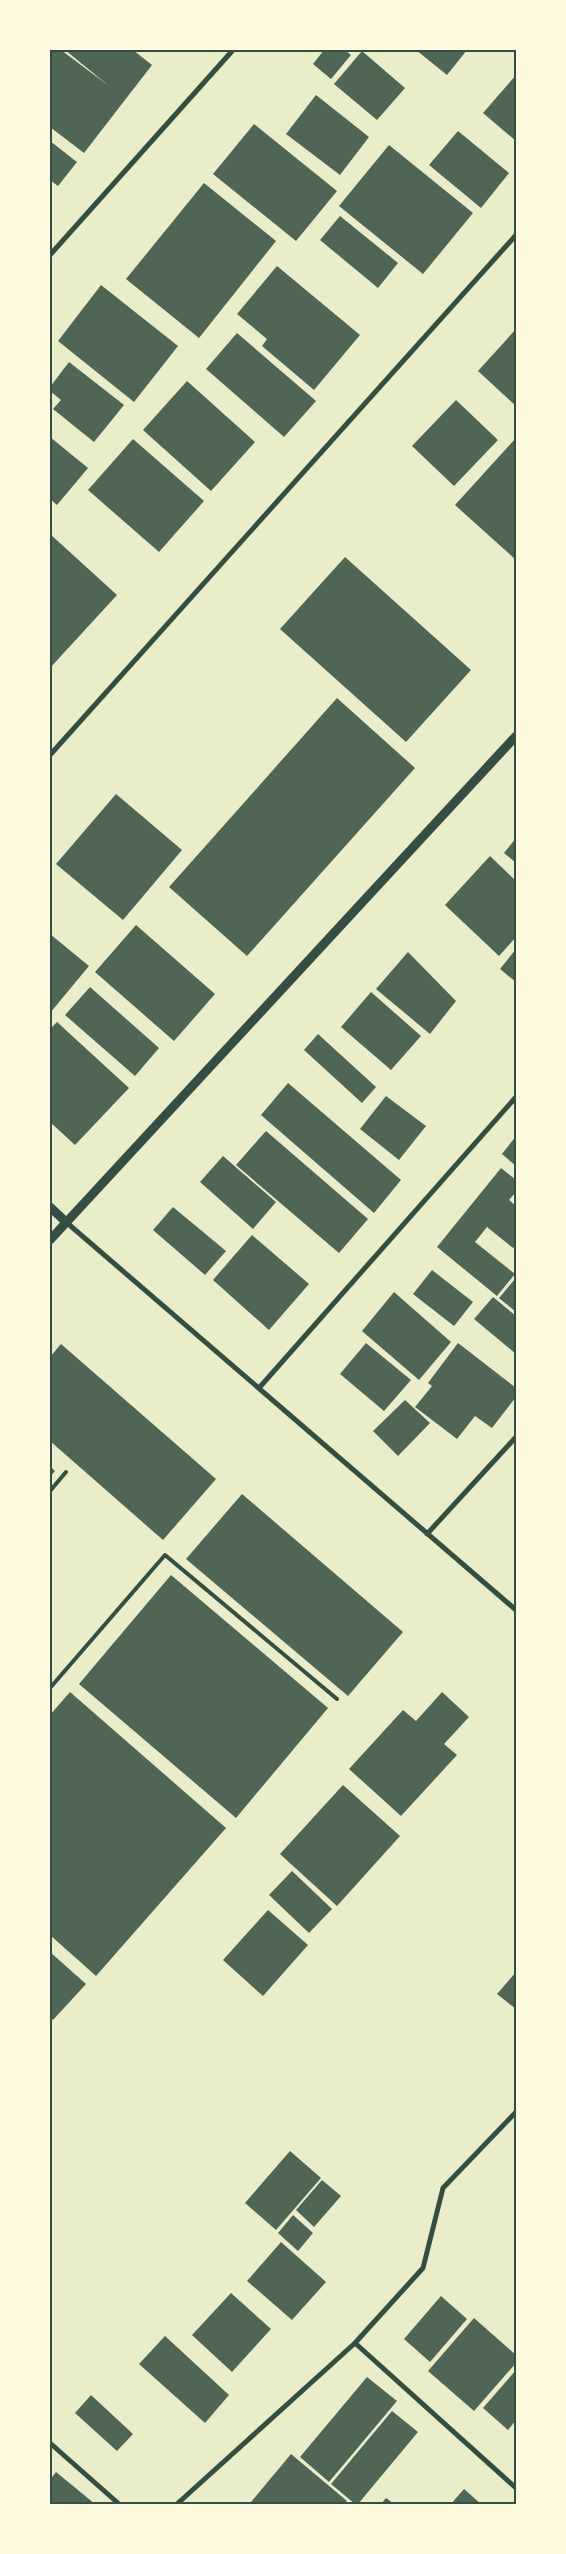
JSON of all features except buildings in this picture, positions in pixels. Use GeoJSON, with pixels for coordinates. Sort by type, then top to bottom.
{"type":"FeatureCollection","features":[{"type":"Feature","properties":{"kind":"street"},"geometry":{"type":"LineString","coordinates":[[50,255],[233,50]]}},
{"type":"Feature","properties":{"kind":"street"},"geometry":{"type":"LineString","coordinates":[[50,755],[516,235]]}},
{"type":"Feature","properties":{"kind":"street"},"geometry":{"type":"LineString","coordinates":[[50,1240],[516,736]]}},
{"type":"Feature","properties":{"kind":"street"},"geometry":{"type":"LineString","coordinates":[[259,1388],[516,1098]]}},
{"type":"Feature","properties":{"kind":"street"},"geometry":{"type":"LineString","coordinates":[[50,1207],[516,1610]]}},
{"type":"Feature","properties":{"kind":"street"},"geometry":{"type":"LineString","coordinates":[[427,1534],[516,1437]]}},
{"type":"Feature","properties":{"kind":"street"},"geometry":{"type":"LineString","coordinates":[[177,2504],[355,2344],[423,2268],[443,2188],[516,2112]]}},
{"type":"Feature","properties":{"kind":"street"},"geometry":{"type":"LineString","coordinates":[[355,2344],[516,2488]]}},
{"type":"Feature","properties":{"kind":"street"},"geometry":{"type":"LineString","coordinates":[[50,2443],[119,2504]]}},
{"type":"Feature","properties":{"kind":"lane"},"geometry":{"type":"LineString","coordinates":[[50,1491],[66,1472]]}},
{"type":"Feature","properties":{"kind":"lane"},"geometry":{"type":"LineString","coordinates":[[50,1688],[165,1555],[337,1699]]}}]}
